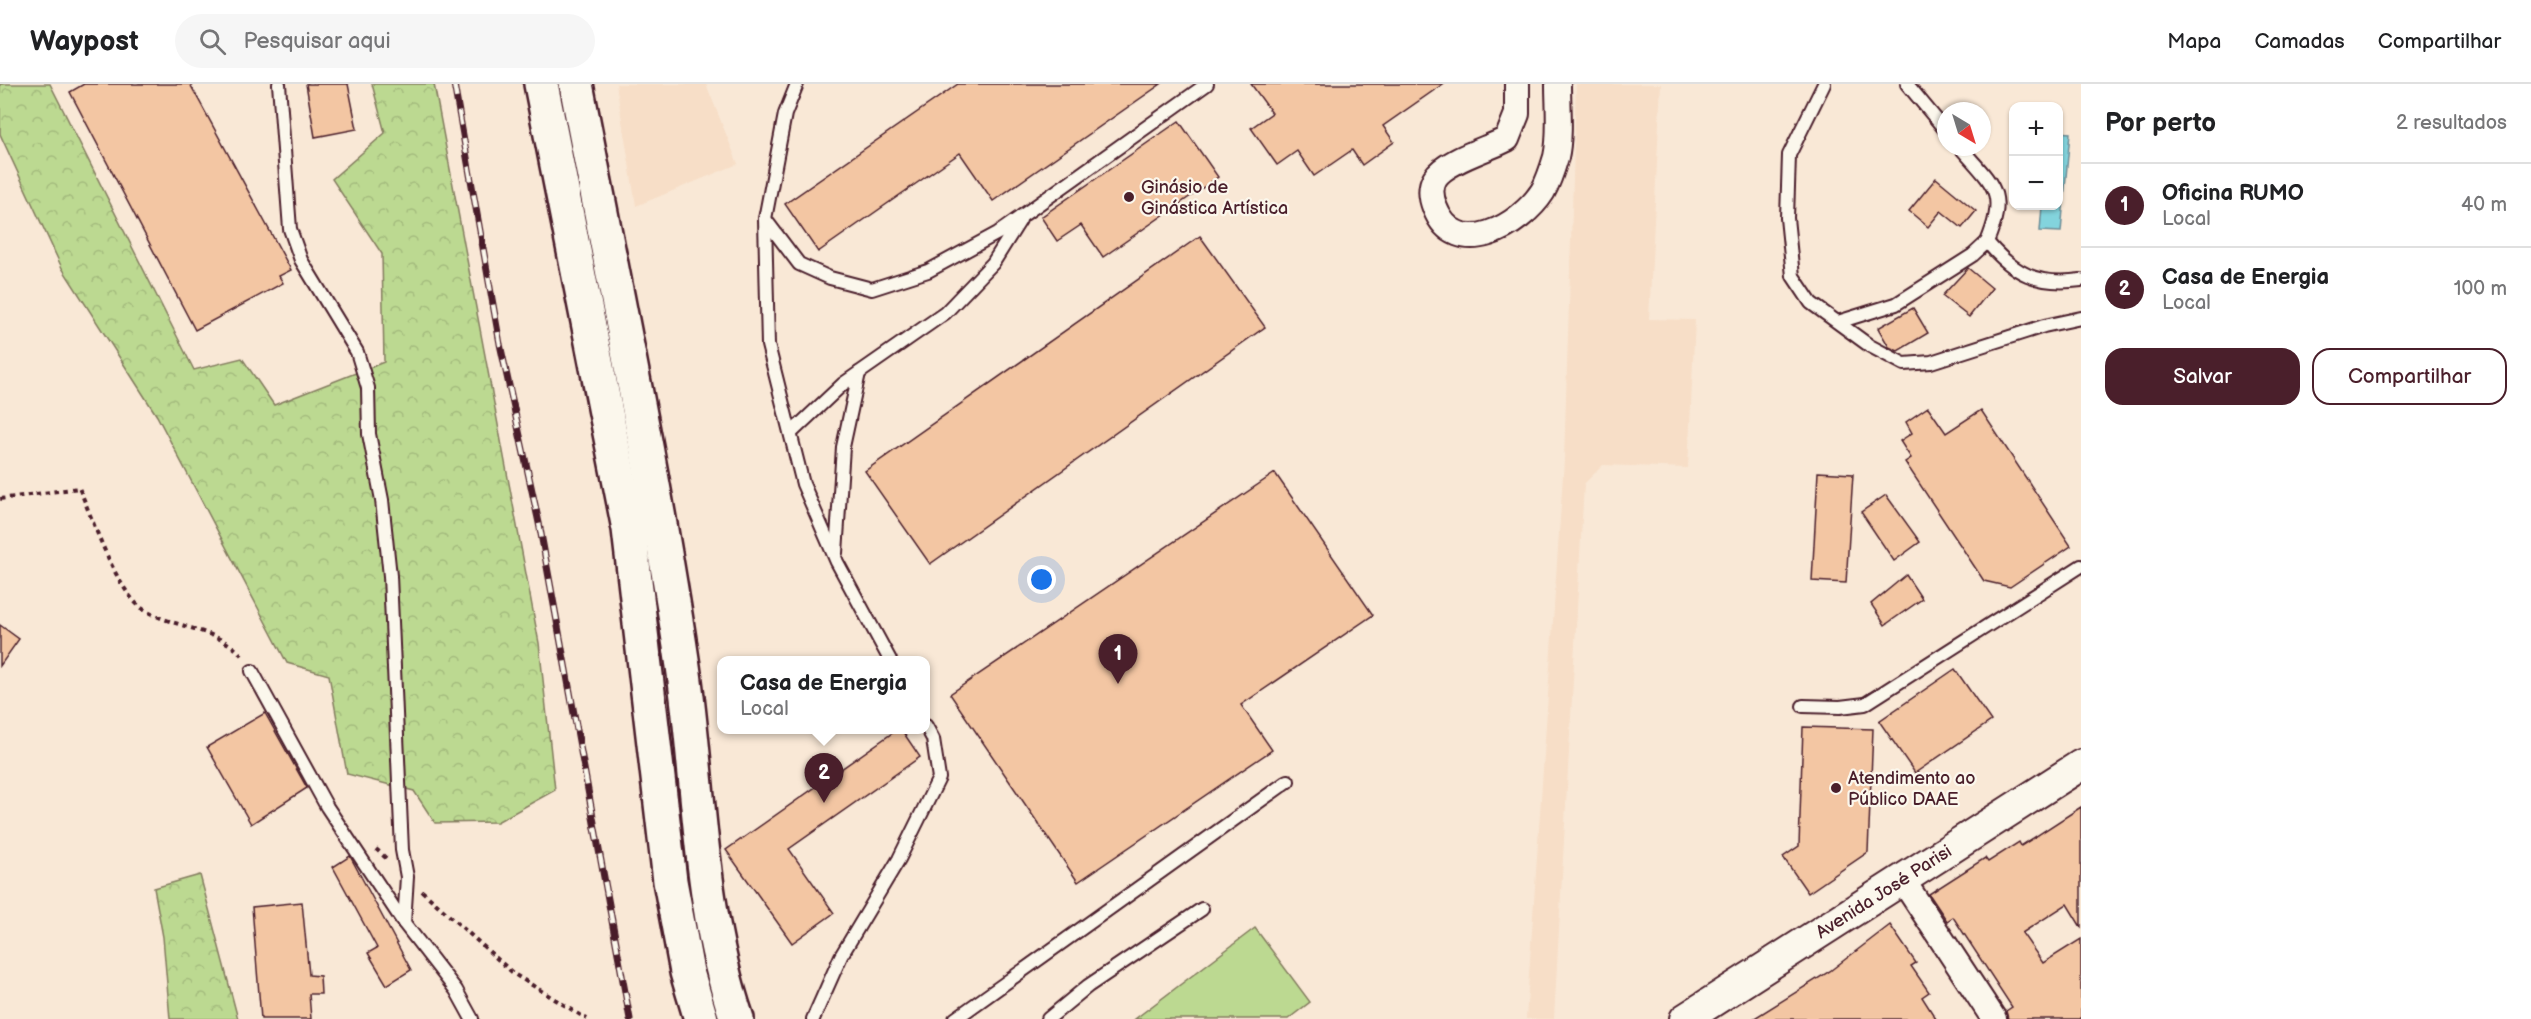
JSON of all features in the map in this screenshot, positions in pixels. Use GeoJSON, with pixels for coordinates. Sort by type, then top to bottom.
{"type":"FeatureCollection","features":[{"type":"Feature","properties":{"kind":"main road"},"geometry":{"type":"LineString","coordinates":[[541,84],[629,529],[670,881],[687,972],[701,1019]]}},
{"type":"Feature","properties":{"kind":"main road"},"geometry":{"type":"LineString","coordinates":[[576,84],[661,521],[683,670],[703,866],[724,980],[737,1019]]}},
{"type":"Feature","properties":{"kind":"street"},"geometry":{"type":"LineString","coordinates":[[1517,84],[1517,114],[1507,139],[1452,163],[1435,177],[1430,196],[1440,220],[1461,235],[1486,236],[1520,218],[1543,191],[1556,156],[1558,84]]}},
{"type":"Feature","properties":{"kind":"street","name":"Avenida José Parisi"},"geometry":{"type":"LineString","coordinates":[[1685,1019],[2081,765]]}},
{"type":"Feature","properties":{"kind":"street"},"geometry":{"type":"LineString","coordinates":[[1902,879],[1994,1019]]}},
{"type":"Feature","properties":{"kind":"lane"},"geometry":{"type":"LineString","coordinates":[[279,84],[290,229],[301,260],[357,352],[368,388],[369,434],[382,500],[390,576],[402,850],[407,878],[404,923]]}},
{"type":"Feature","properties":{"kind":"lane"},"geometry":{"type":"LineString","coordinates":[[797,84],[784,114],[765,219],[768,345],[803,483],[837,562],[888,656]]}},
{"type":"Feature","properties":{"kind":"lane"},"geometry":{"type":"LineString","coordinates":[[765,219],[799,264],[830,278],[872,289],[928,271],[998,233],[1207,84]]}},
{"type":"Feature","properties":{"kind":"lane"},"geometry":{"type":"LineString","coordinates":[[1824,84],[1789,155],[1787,218],[1793,276],[1811,303],[1870,346],[1904,364],[1931,362],[2081,318]]}},
{"type":"Feature","properties":{"kind":"lane"},"geometry":{"type":"LineString","coordinates":[[1907,84],[1937,119]]}},
{"type":"Feature","properties":{"kind":"lane"},"geometry":{"type":"LineString","coordinates":[[1838,322],[1896,304],[1973,255],[1987,242],[1997,218],[1998,198],[1989,180],[1968,156]]}},
{"type":"Feature","properties":{"kind":"lane"},"geometry":{"type":"LineString","coordinates":[[790,433],[843,384],[945,313],[993,263],[1024,214]]}},
{"type":"Feature","properties":{"kind":"lane"},"geometry":{"type":"LineString","coordinates":[[1987,242],[2005,263],[2026,276],[2063,282],[2081,280]]}},
{"type":"Feature","properties":{"kind":"lane"},"geometry":{"type":"LineString","coordinates":[[837,562],[836,528],[843,447],[859,373]]}},
{"type":"Feature","properties":{"kind":"lane"},"geometry":{"type":"LineString","coordinates":[[1803,706],[1840,707],[1865,704],[2081,566]]}},
{"type":"Feature","properties":{"kind":"lane"},"geometry":{"type":"LineString","coordinates":[[252,671],[327,807],[404,923],[456,990],[472,1019]]}},
{"type":"Feature","properties":{"kind":"lane"},"geometry":{"type":"LineString","coordinates":[[813,1019],[841,956],[899,859],[939,778],[933,739],[930,733]]}},
{"type":"Feature","properties":{"kind":"lane"},"geometry":{"type":"LineString","coordinates":[[955,1019],[1288,781]]}},
{"type":"Feature","properties":{"kind":"lane"},"geometry":{"type":"LineString","coordinates":[[1048,1019],[1088,986],[1202,909]]}},
{"type":"Feature","properties":{"kind":"path"},"geometry":{"type":"LineString","coordinates":[[0,499],[79,488],[121,585],[144,611],[225,642],[242,655],[252,671]]}},
{"type":"Feature","properties":{"kind":"path"},"geometry":{"type":"LineString","coordinates":[[371,845],[514,974],[586,1019]]}},
{"type":"Feature","properties":{"kind":"shaded area"},"geometry":{"type":"Polygon","coordinates":[[[616,84],[706,84],[738,164],[636,206],[616,84]]]}},
{"type":"Feature","properties":{"kind":"shaded area"},"geometry":{"type":"Polygon","coordinates":[[[1576,84],[1661,84],[1649,319],[1695,320],[1688,468],[1603,465],[1584,484],[1554,1019],[1526,1019],[1564,460],[1576,84]]]}},
{"type":"Feature","properties":{"kind":"green space"},"geometry":{"type":"Polygon","coordinates":[[[0,84],[50,84],[194,370],[242,358],[274,405],[384,362],[382,254],[332,179],[385,133],[372,84],[434,84],[539,643],[555,790],[497,822],[435,823],[414,791],[347,774],[329,675],[287,663],[157,416],[62,268],[0,134],[0,84]]]}},
{"type":"Feature","properties":{"kind":"green space"},"geometry":{"type":"Polygon","coordinates":[[[200,875],[238,1019],[170,1019],[163,937],[154,888],[200,875]]]}},
{"type":"Feature","properties":{"kind":"green space"},"geometry":{"type":"Polygon","coordinates":[[[1255,928],[1310,1002],[1288,1019],[1135,1019],[1255,928]]]}},
{"type":"Feature","properties":{"kind":"water"},"geometry":{"type":"Polygon","coordinates":[[[2063,132],[2070,133],[2063,210],[2063,132]]]}},
{"type":"Feature","properties":{"kind":"water"},"geometry":{"type":"Polygon","coordinates":[[[2042,210],[2063,210],[2061,232],[2040,231],[2042,210]]]}},
{"type":"Feature","properties":{"kind":"building"},"geometry":{"type":"Polygon","coordinates":[[[84,84],[190,84],[291,270],[279,276],[283,283],[195,330],[70,92],[84,84]]]}},
{"type":"Feature","properties":{"kind":"building"},"geometry":{"type":"Polygon","coordinates":[[[306,84],[348,84],[357,129],[315,137],[306,84]]]}},
{"type":"Feature","properties":{"kind":"building"},"geometry":{"type":"Polygon","coordinates":[[[958,84],[1161,84],[993,201],[960,153],[818,252],[785,204],[958,84]]]}},
{"type":"Feature","properties":{"kind":"building"},"geometry":{"type":"Polygon","coordinates":[[[1251,84],[1443,84],[1383,126],[1394,142],[1362,165],[1352,150],[1314,176],[1297,151],[1277,165],[1251,128],[1272,113],[1251,84]]]}},
{"type":"Feature","properties":{"kind":"building","name":"Ginásio de Ginástica Artística"},"geometry":{"type":"Polygon","coordinates":[[[1179,121],[1218,177],[1103,257],[1081,225],[1057,241],[1041,217],[1179,121]]]}},
{"type":"Feature","properties":{"kind":"building"},"geometry":{"type":"Polygon","coordinates":[[[1936,178],[1976,211],[1962,228],[1941,211],[1928,227],[1909,211],[1936,178]]]}},
{"type":"Feature","properties":{"kind":"building"},"geometry":{"type":"Polygon","coordinates":[[[1200,236],[1265,327],[930,564],[865,471],[1200,236]]]}},
{"type":"Feature","properties":{"kind":"building"},"geometry":{"type":"Polygon","coordinates":[[[1968,268],[1992,288],[1969,317],[1942,296],[1968,268]]]}},
{"type":"Feature","properties":{"kind":"building"},"geometry":{"type":"Polygon","coordinates":[[[1913,308],[1928,333],[1898,351],[1889,347],[1878,328],[1913,308]]]}},
{"type":"Feature","properties":{"kind":"building"},"geometry":{"type":"Polygon","coordinates":[[[1928,407],[1946,433],[1981,410],[2071,546],[2010,587],[1984,581],[1905,462],[1911,458],[1900,441],[1912,433],[1906,422],[1928,407]]]}},
{"type":"Feature","properties":{"kind":"building"},"geometry":{"type":"Polygon","coordinates":[[[1818,472],[1853,474],[1846,583],[1812,581],[1818,472]]]}},
{"type":"Feature","properties":{"kind":"building"},"geometry":{"type":"Polygon","coordinates":[[[1275,473],[1373,615],[1241,705],[1272,750],[1078,882],[950,694],[1275,473]]]}},
{"type":"Feature","properties":{"kind":"building"},"geometry":{"type":"Polygon","coordinates":[[[1886,495],[1920,542],[1894,561],[1861,512],[1886,495]]]}},
{"type":"Feature","properties":{"kind":"building"},"geometry":{"type":"Polygon","coordinates":[[[1906,575],[1922,599],[1885,625],[1871,604],[1906,575]]]}},
{"type":"Feature","properties":{"kind":"building"},"geometry":{"type":"Polygon","coordinates":[[[0,625],[19,639],[0,666],[0,625]]]}},
{"type":"Feature","properties":{"kind":"building"},"geometry":{"type":"Polygon","coordinates":[[[1955,669],[1991,721],[1915,773],[1879,721],[1955,669]]]}},
{"type":"Feature","properties":{"kind":"building"},"geometry":{"type":"Polygon","coordinates":[[[265,713],[307,788],[251,824],[207,747],[265,713]]]}},
{"type":"Feature","properties":{"kind":"building","name":"Atendimento ao Público DAAE"},"geometry":{"type":"Polygon","coordinates":[[[1803,727],[1873,729],[1868,852],[1808,893],[1783,857],[1799,846],[1803,727]]]}},
{"type":"Feature","properties":{"kind":"building"},"geometry":{"type":"Polygon","coordinates":[[[891,734],[904,734],[920,757],[789,849],[834,913],[792,943],[726,850],[891,734]]]}},
{"type":"Feature","properties":{"kind":"building"},"geometry":{"type":"Polygon","coordinates":[[[2081,807],[2081,927],[2067,904],[2022,933],[2043,963],[2081,939],[2081,1019],[2008,1019],[2006,1011],[2012,1007],[1953,917],[1947,921],[1929,894],[1985,858],[1988,862],[2019,842],[2021,846],[2081,807]]]}},
{"type":"Feature","properties":{"kind":"building"},"geometry":{"type":"Polygon","coordinates":[[[350,856],[411,970],[387,985],[368,953],[377,948],[333,867],[350,856]]]}},
{"type":"Feature","properties":{"kind":"building"},"geometry":{"type":"Polygon","coordinates":[[[302,902],[309,975],[320,976],[321,994],[309,994],[311,1019],[261,1019],[252,907],[302,902]]]}},
{"type":"Feature","properties":{"kind":"building"},"geometry":{"type":"Polygon","coordinates":[[[1890,925],[1916,963],[1911,966],[1929,992],[1922,997],[1936,1019],[1753,1019],[1830,971],[1890,925]]]}},
{"type":"Feature","properties":{"kind":"railway"},"geometry":{"type":"LineString","coordinates":[[454,84],[500,344],[539,523],[630,1019]]}},
{"type":"Feature","properties":{"kind":"place","name":"Ginásio de Ginástica Artística"},"geometry":{"type":"Point","coordinates":[1129,197]}},
{"type":"Feature","properties":{"kind":"place","name":"Oficina RUMO"},"geometry":{"type":"Point","coordinates":[1118,684]}},
{"type":"Feature","properties":{"kind":"place","name":"Atendimento ao Público DAAE"},"geometry":{"type":"Point","coordinates":[1836,788]}},
{"type":"Feature","properties":{"kind":"place","name":"Casa de Energia"},"geometry":{"type":"Point","coordinates":[824,803]}}]}
